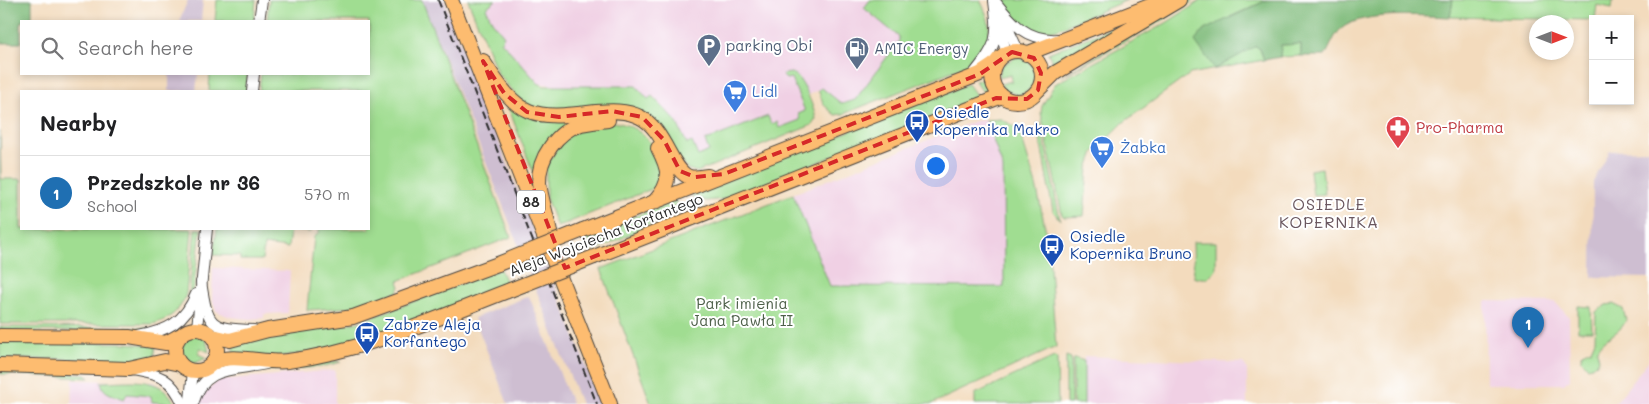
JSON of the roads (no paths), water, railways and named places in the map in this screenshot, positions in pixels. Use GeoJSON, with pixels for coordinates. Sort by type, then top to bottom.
{"type":"FeatureCollection","features":[{"type":"Feature","properties":{"kind":"main road","name":"88"},"geometry":{"type":"LineString","coordinates":[[451,0],[610,404]]}},
{"type":"Feature","properties":{"kind":"main road","name":"88"},"geometry":{"type":"LineString","coordinates":[[459,0],[618,404]]}},
{"type":"Feature","properties":{"kind":"main road"},"geometry":{"type":"LineString","coordinates":[[1165,0],[1072,37],[1017,53],[995,64],[992,78],[994,85],[1002,96],[1013,101],[1027,99],[1056,73],[1179,0]]}},
{"type":"Feature","properties":{"kind":"main road"},"geometry":{"type":"LineString","coordinates":[[1017,53],[1039,65],[1041,82],[1038,90]]}},
{"type":"Feature","properties":{"kind":"main road"},"geometry":{"type":"LineString","coordinates":[[484,62],[504,93],[527,112],[559,117],[612,111],[628,112],[642,117],[652,125],[664,140],[676,165],[684,175],[695,178],[724,174]]}},
{"type":"Feature","properties":{"kind":"main road","name":"Aleja Wojciecha Korfantego"},"geometry":{"type":"LineString","coordinates":[[212,336],[230,340],[268,330],[353,318],[498,264],[970,78],[995,64]]}},
{"type":"Feature","properties":{"kind":"main road","name":"Aleja Wojciecha Korfantego"},"geometry":{"type":"LineString","coordinates":[[213,362],[224,358],[272,363],[317,356],[375,341],[510,290],[1002,96]]}},
{"type":"Feature","properties":{"kind":"main road"},"geometry":{"type":"LineString","coordinates":[[550,232],[540,190],[540,172],[545,157],[554,142],[566,131],[580,124],[611,119],[625,121],[646,132],[661,155],[668,178],[664,192],[654,202]]}},
{"type":"Feature","properties":{"kind":"main road"},"geometry":{"type":"LineString","coordinates":[[0,336],[129,337],[166,343],[184,332],[197,328],[212,336],[217,349],[213,362],[205,369],[193,371],[180,364],[164,361],[129,369],[0,365]]}},
{"type":"Feature","properties":{"kind":"main road"},"geometry":{"type":"LineString","coordinates":[[179,336],[174,352],[180,364]]}},
{"type":"Feature","properties":{"kind":"street"},"geometry":{"type":"LineString","coordinates":[[259,20],[262,0]]}},
{"type":"Feature","properties":{"kind":"street"},"geometry":{"type":"LineString","coordinates":[[994,0],[1017,28],[1028,34],[1043,39],[1072,37]]}},
{"type":"Feature","properties":{"kind":"street"},"geometry":{"type":"LineString","coordinates":[[994,0],[1017,53]]}},
{"type":"Feature","properties":{"kind":"street"},"geometry":{"type":"LineString","coordinates":[[970,78],[996,41],[998,28],[994,0]]}},
{"type":"Feature","properties":{"kind":"street"},"geometry":{"type":"LineString","coordinates":[[252,90],[254,75]]}},
{"type":"Feature","properties":{"kind":"street"},"geometry":{"type":"LineString","coordinates":[[197,328],[206,230]]}},
{"type":"Feature","properties":{"kind":"street"},"geometry":{"type":"LineString","coordinates":[[201,282],[208,317],[219,327],[268,330]]}},
{"type":"Feature","properties":{"kind":"street"},"geometry":{"type":"LineString","coordinates":[[129,337],[160,332],[183,318],[191,307],[201,282]]}},
{"type":"Feature","properties":{"kind":"street"},"geometry":{"type":"LineString","coordinates":[[191,404],[200,386],[212,375],[272,363]]}},
{"type":"Feature","properties":{"kind":"street"},"geometry":{"type":"LineString","coordinates":[[129,369],[162,377],[176,389],[183,404]]}},
{"type":"Feature","properties":{"kind":"street"},"geometry":{"type":"LineString","coordinates":[[191,404],[193,371]]}},
{"type":"Feature","properties":{"kind":"railway"},"geometry":{"type":"LineString","coordinates":[[438,0],[597,404]]}},
{"type":"Feature","properties":{"kind":"place","name":"parking Obi"},"geometry":{"type":"Point","coordinates":[709,67]}},
{"type":"Feature","properties":{"kind":"place","name":"AMIC Energy"},"geometry":{"type":"Point","coordinates":[857,70]}},
{"type":"Feature","properties":{"kind":"place","name":"Lidl"},"geometry":{"type":"Point","coordinates":[735,113]}},
{"type":"Feature","properties":{"kind":"place","name":"Osiedle Kopernika Makro"},"geometry":{"type":"Point","coordinates":[917,143]}},
{"type":"Feature","properties":{"kind":"place","name":"Pro-Pharma"},"geometry":{"type":"Point","coordinates":[1398,149]}},
{"type":"Feature","properties":{"kind":"place","name":"Żabka"},"geometry":{"type":"Point","coordinates":[1102,169]}},
{"type":"Feature","properties":{"kind":"place","name":"Osiedle Kopernika Bruno"},"geometry":{"type":"Point","coordinates":[1052,267]}},
{"type":"Feature","properties":{"kind":"place","name":"Przedszkole nr 36"},"geometry":{"type":"Point","coordinates":[1528,348]}},
{"type":"Feature","properties":{"kind":"place","name":"Zabrze Aleja Korfantego"},"geometry":{"type":"Point","coordinates":[367,355]}},
{"type":"Feature","properties":{"kind":"district","name":"OSIEDLE KOPERNIKA"},"geometry":{"type":"Point","coordinates":[1329,213]}},
{"type":"Feature","properties":{"kind":"park label","name":"Park imienia Jana Pawła II"},"geometry":{"type":"Point","coordinates":[742,312]}}]}
